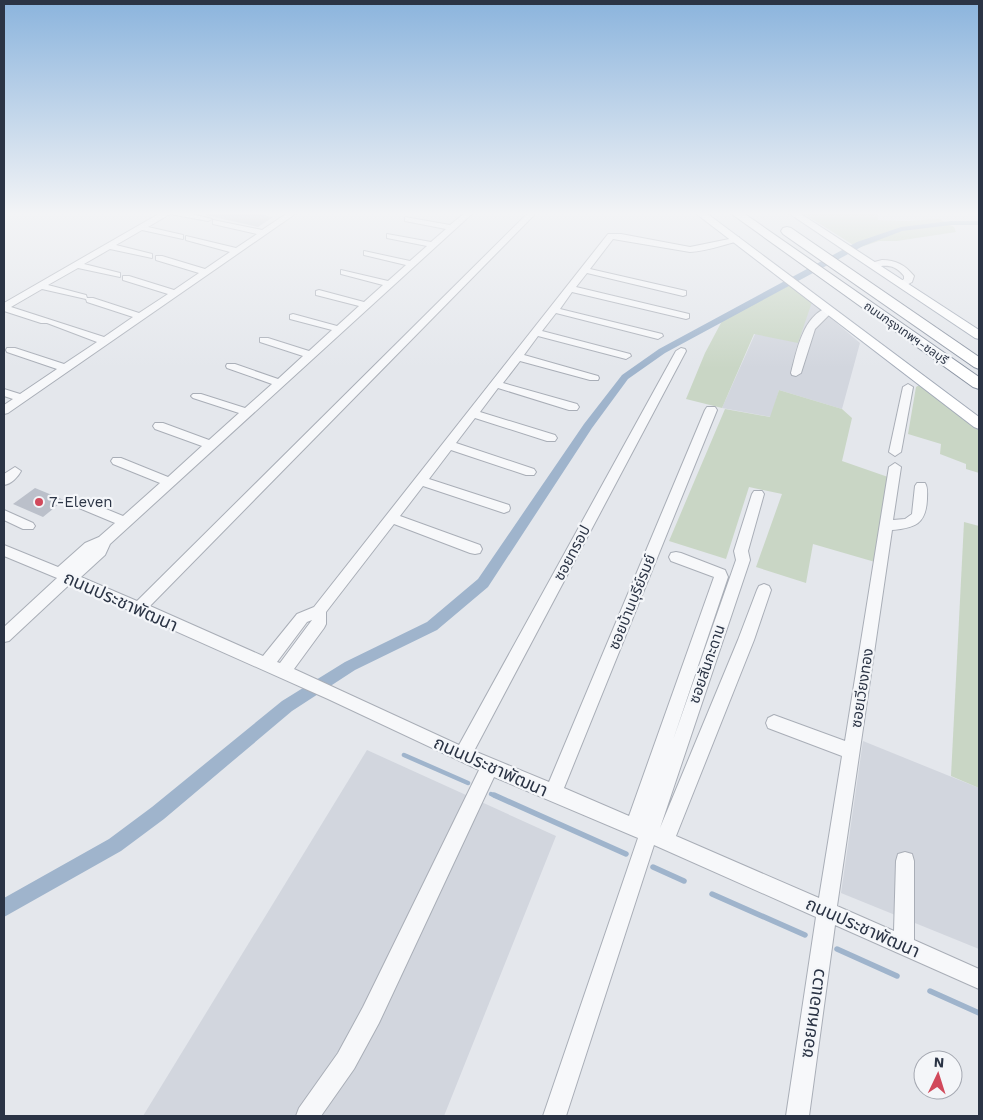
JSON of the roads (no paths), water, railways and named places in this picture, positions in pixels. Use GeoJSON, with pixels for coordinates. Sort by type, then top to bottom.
{"type":"FeatureCollection","features":[{"type":"Feature","properties":{"kind":"highway","name":"ถนนกรุงเทพฯ-ชลบุรี"},"geometry":{"type":"LineString","coordinates":[[810,264],[979,384]]}},
{"type":"Feature","properties":{"kind":"highway","name":"ถนนกรุงเทพฯ-ชลบุรี"},"geometry":{"type":"LineString","coordinates":[[834,264],[979,364]]}},
{"type":"Feature","properties":{"kind":"main road"},"geometry":{"type":"LineString","coordinates":[[769,264],[979,424]]}},
{"type":"Feature","properties":{"kind":"main road"},"geometry":{"type":"LineString","coordinates":[[871,264],[979,335]]}},
{"type":"Feature","properties":{"kind":"street"},"geometry":{"type":"LineString","coordinates":[[180,264],[207,272]]}},
{"type":"Feature","properties":{"kind":"street"},"geometry":{"type":"LineString","coordinates":[[4,410],[218,264]]}},
{"type":"Feature","properties":{"kind":"street"},"geometry":{"type":"LineString","coordinates":[[4,636],[66,576],[100,551],[104,541],[412,264]]}},
{"type":"Feature","properties":{"kind":"street"},"geometry":{"type":"LineString","coordinates":[[139,608],[481,264]]}},
{"type":"Feature","properties":{"kind":"street"},"geometry":{"type":"LineString","coordinates":[[266,664],[302,618],[319,611],[589,264]]}},
{"type":"Feature","properties":{"kind":"street"},"geometry":{"type":"LineString","coordinates":[[4,308],[77,265],[176,293]]}},
{"type":"Feature","properties":{"kind":"street"},"geometry":{"type":"LineString","coordinates":[[585,270],[683,293]]}},
{"type":"Feature","properties":{"kind":"street"},"geometry":{"type":"LineString","coordinates":[[344,272],[389,284]]}},
{"type":"Feature","properties":{"kind":"street"},"geometry":{"type":"LineString","coordinates":[[41,286],[86,298],[141,317]]}},
{"type":"Feature","properties":{"kind":"street"},"geometry":{"type":"LineString","coordinates":[[571,289],[686,316]]}},
{"type":"Feature","properties":{"kind":"street"},"geometry":{"type":"LineString","coordinates":[[319,293],[365,305]]}},
{"type":"Feature","properties":{"kind":"street"},"geometry":{"type":"LineString","coordinates":[[4,308],[105,342]]}},
{"type":"Feature","properties":{"kind":"street"},"geometry":{"type":"LineString","coordinates":[[554,310],[658,336]]}},
{"type":"Feature","properties":{"kind":"street"},"geometry":{"type":"LineString","coordinates":[[796,373],[810,327],[820,315],[829,310]]}},
{"type":"Feature","properties":{"kind":"street"},"geometry":{"type":"LineString","coordinates":[[293,317],[338,329]]}},
{"type":"Feature","properties":{"kind":"street"},"geometry":{"type":"LineString","coordinates":[[537,333],[626,356]]}},
{"type":"Feature","properties":{"kind":"street"},"geometry":{"type":"LineString","coordinates":[[264,340],[310,355]]}},
{"type":"Feature","properties":{"kind":"street"},"geometry":{"type":"LineString","coordinates":[[11,350],[66,368]]}},
{"type":"Feature","properties":{"kind":"street","name":"ซอยทรอป"},"geometry":{"type":"LineString","coordinates":[[463,755],[681,351]]}},
{"type":"Feature","properties":{"kind":"street"},"geometry":{"type":"LineString","coordinates":[[518,357],[594,378]]}},
{"type":"Feature","properties":{"kind":"street"},"geometry":{"type":"LineString","coordinates":[[231,366],[279,383]]}},
{"type":"Feature","properties":{"kind":"street"},"geometry":{"type":"LineString","coordinates":[[496,384],[573,406]]}},
{"type":"Feature","properties":{"kind":"street","name":"ซอยเวียงทอง"},"geometry":{"type":"LineString","coordinates":[[827,910],[887,526],[895,460],[908,387]]}},
{"type":"Feature","properties":{"kind":"street"},"geometry":{"type":"LineString","coordinates":[[4,392],[22,398]]}},
{"type":"Feature","properties":{"kind":"street"},"geometry":{"type":"LineString","coordinates":[[197,396],[246,412]]}},
{"type":"Feature","properties":{"kind":"street","name":"ซอยบ้านบุรีย์รมย์"},"geometry":{"type":"LineString","coordinates":[[553,793],[711,410]]}},
{"type":"Feature","properties":{"kind":"street"},"geometry":{"type":"LineString","coordinates":[[473,414],[551,438]]}},
{"type":"Feature","properties":{"kind":"street"},"geometry":{"type":"LineString","coordinates":[[159,426],[210,445]]}},
{"type":"Feature","properties":{"kind":"street"},"geometry":{"type":"LineString","coordinates":[[449,445],[530,472]]}},
{"type":"Feature","properties":{"kind":"street"},"geometry":{"type":"LineString","coordinates":[[117,461],[169,482]]}},
{"type":"Feature","properties":{"kind":"street"},"geometry":{"type":"LineString","coordinates":[[4,481],[15,471]]}},
{"type":"Feature","properties":{"kind":"street"},"geometry":{"type":"LineString","coordinates":[[421,480],[504,508]]}},
{"type":"Feature","properties":{"kind":"street"},"geometry":{"type":"LineString","coordinates":[[887,526],[910,524],[916,519],[920,510],[921,486]]}},
{"type":"Feature","properties":{"kind":"street","name":"ซอยสันกะดาน"},"geometry":{"type":"LineString","coordinates":[[650,833],[743,560],[741,551],[758,494]]}},
{"type":"Feature","properties":{"kind":"street"},"geometry":{"type":"LineString","coordinates":[[84,504],[125,522]]}},
{"type":"Feature","properties":{"kind":"street"},"geometry":{"type":"LineString","coordinates":[[6,518],[28,526]]}},
{"type":"Feature","properties":{"kind":"street"},"geometry":{"type":"LineString","coordinates":[[392,518],[475,549]]}},
{"type":"Feature","properties":{"kind":"street","name":"ถนนประชาพัฒนา"},"geometry":{"type":"LineString","coordinates":[[4,550],[334,694],[490,767],[650,833],[979,979]]}},
{"type":"Feature","properties":{"kind":"street"},"geometry":{"type":"LineString","coordinates":[[554,1116],[650,833],[721,577],[720,574],[676,557]]}},
{"type":"Feature","properties":{"kind":"street"},"geometry":{"type":"LineString","coordinates":[[650,833],[746,640],[764,590]]}},
{"type":"Feature","properties":{"kind":"street"},"geometry":{"type":"LineString","coordinates":[[282,672],[319,624],[319,611]]}},
{"type":"Feature","properties":{"kind":"street"},"geometry":{"type":"LineString","coordinates":[[774,723],[852,752]]}},
{"type":"Feature","properties":{"kind":"street"},"geometry":{"type":"LineString","coordinates":[[307,1116],[346,1061],[371,1015],[490,767]]}},
{"type":"Feature","properties":{"kind":"street"},"geometry":{"type":"LineString","coordinates":[[904,945],[905,861]]}},
{"type":"Feature","properties":{"kind":"street","name":"ซอยหมอแวว"},"geometry":{"type":"LineString","coordinates":[[798,1116],[827,910]]}},
{"type":"Feature","properties":{"kind":"waterway"},"geometry":{"type":"LineString","coordinates":[[4,908],[115,845],[158,813],[287,706],[350,666],[432,626],[483,583],[588,426],[625,377],[662,351],[822,264]]}},
{"type":"Feature","properties":{"kind":"waterway"},"geometry":{"type":"LineString","coordinates":[[404,755],[468,783]]}},
{"type":"Feature","properties":{"kind":"waterway"},"geometry":{"type":"LineString","coordinates":[[491,794],[496,796]]}},
{"type":"Feature","properties":{"kind":"waterway"},"geometry":{"type":"LineString","coordinates":[[494,795],[626,854]]}},
{"type":"Feature","properties":{"kind":"waterway"},"geometry":{"type":"LineString","coordinates":[[653,867],[684,881]]}},
{"type":"Feature","properties":{"kind":"waterway"},"geometry":{"type":"LineString","coordinates":[[712,894],[805,935]]}},
{"type":"Feature","properties":{"kind":"waterway"},"geometry":{"type":"LineString","coordinates":[[837,949],[897,976]]}},
{"type":"Feature","properties":{"kind":"waterway"},"geometry":{"type":"LineString","coordinates":[[930,991],[979,1013]]}},
{"type":"Feature","properties":{"kind":"place","name":"7-Eleven"},"geometry":{"type":"Point","coordinates":[39,502]}}]}
